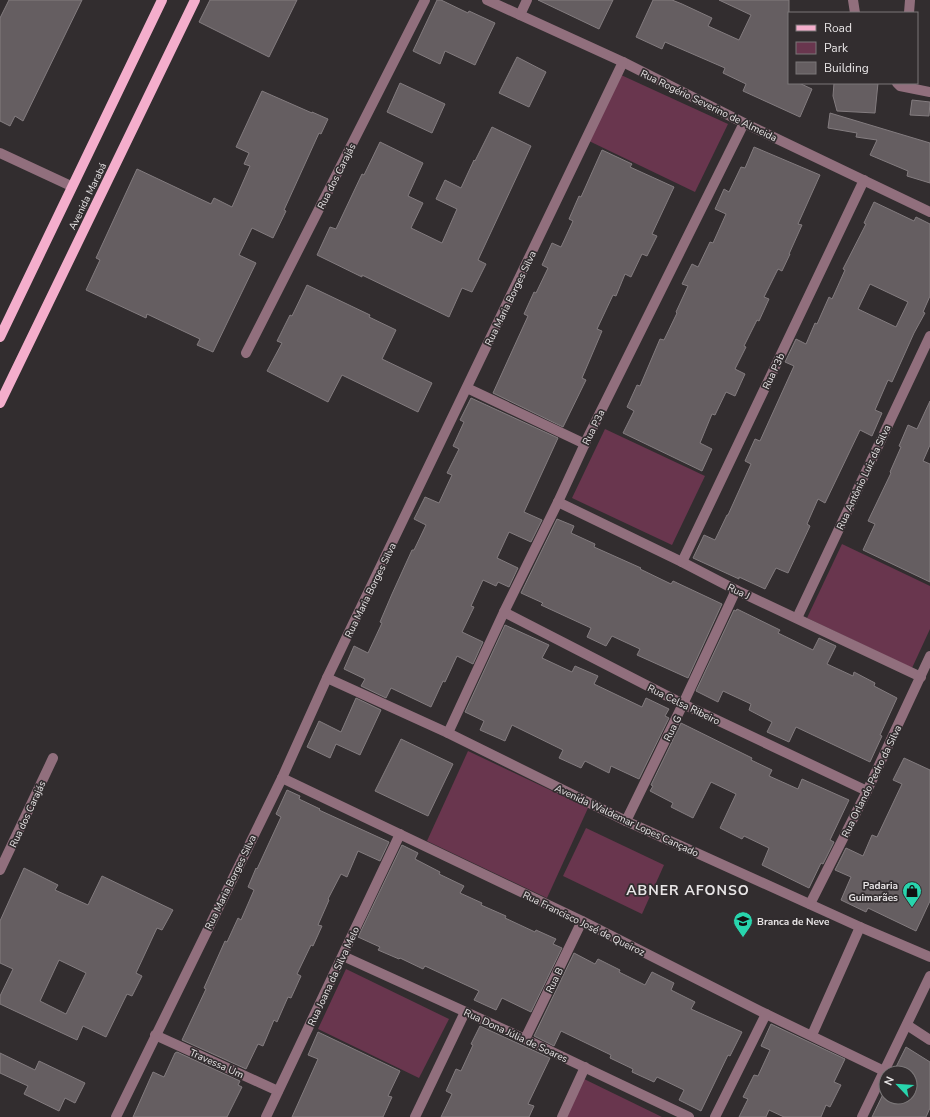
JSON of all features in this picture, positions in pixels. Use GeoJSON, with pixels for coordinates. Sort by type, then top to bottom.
{"type":"FeatureCollection","features":[{"type":"Feature","properties":{"kind":"main road","name":"Avenida Marabá"},"geometry":{"type":"LineString","coordinates":[[0,336],[162,0]]}},
{"type":"Feature","properties":{"kind":"main road","name":"Avenida Marabá"},"geometry":{"type":"LineString","coordinates":[[0,403],[195,0]]}},
{"type":"Feature","properties":{"kind":"street","name":"Rua dos Carajás"},"geometry":{"type":"LineString","coordinates":[[246,353],[425,0]]}},
{"type":"Feature","properties":{"kind":"street","name":"Rua Rogério Severino de Almeida"},"geometry":{"type":"LineString","coordinates":[[487,0],[623,62],[744,123],[930,212]]}},
{"type":"Feature","properties":{"kind":"street"},"geometry":{"type":"LineString","coordinates":[[520,15],[527,0]]}},
{"type":"Feature","properties":{"kind":"street"},"geometry":{"type":"LineString","coordinates":[[853,0],[855,12]]}},
{"type":"Feature","properties":{"kind":"street"},"geometry":{"type":"LineString","coordinates":[[909,12],[910,0]]}},
{"type":"Feature","properties":{"kind":"street","name":"Rua Maria Borges Silva"},"geometry":{"type":"LineString","coordinates":[[116,1117],[282,778],[327,678],[623,62]]}},
{"type":"Feature","properties":{"kind":"street"},"geometry":{"type":"LineString","coordinates":[[899,84],[930,92]]}},
{"type":"Feature","properties":{"kind":"street","name":"Rua P3a"},"geometry":{"type":"LineString","coordinates":[[448,732],[585,444],[744,123]]}},
{"type":"Feature","properties":{"kind":"street"},"geometry":{"type":"LineString","coordinates":[[0,153],[71,186]]}},
{"type":"Feature","properties":{"kind":"street","name":"Rua P3b"},"geometry":{"type":"LineString","coordinates":[[682,562],[864,180]]}},
{"type":"Feature","properties":{"kind":"street","name":"Rua Antônio Luiz da Silva"},"geometry":{"type":"LineString","coordinates":[[796,618],[930,336]]}},
{"type":"Feature","properties":{"kind":"street"},"geometry":{"type":"LineString","coordinates":[[467,388],[585,444]]}},
{"type":"Feature","properties":{"kind":"street","name":"Rua J"},"geometry":{"type":"LineString","coordinates":[[558,502],[736,590],[921,677]]}},
{"type":"Feature","properties":{"kind":"street","name":"Rua G"},"geometry":{"type":"LineString","coordinates":[[626,821],[736,590]]}},
{"type":"Feature","properties":{"kind":"street","name":"Rua Celsa Ribeiro"},"geometry":{"type":"LineString","coordinates":[[504,612],[683,704],[867,791]]}},
{"type":"Feature","properties":{"kind":"street","name":"Rua Orlando Pedro da Silva"},"geometry":{"type":"LineString","coordinates":[[810,904],[867,791],[930,656]]}},
{"type":"Feature","properties":{"kind":"street","name":"Avenida Waldemar Lopes Cançado"},"geometry":{"type":"LineString","coordinates":[[327,678],[448,732],[626,821],[860,927],[930,957]]}},
{"type":"Feature","properties":{"kind":"street","name":"Rua dos Carajás"},"geometry":{"type":"LineString","coordinates":[[0,870],[53,758]]}},
{"type":"Feature","properties":{"kind":"street","name":"Rua Francisco José de Queiroz"},"geometry":{"type":"LineString","coordinates":[[282,778],[582,921],[766,1014],[878,1068]]}},
{"type":"Feature","properties":{"kind":"street","name":"Rua Joana da Silva Melo"},"geometry":{"type":"LineString","coordinates":[[266,1117],[400,834]]}},
{"type":"Feature","properties":{"kind":"street","name":"Rua B"},"geometry":{"type":"LineString","coordinates":[[525,1039],[582,921]]}},
{"type":"Feature","properties":{"kind":"street"},"geometry":{"type":"LineString","coordinates":[[812,1035],[860,927]]}},
{"type":"Feature","properties":{"kind":"street","name":"Rua Dona Júlia de Soares"},"geometry":{"type":"LineString","coordinates":[[342,956],[525,1039],[689,1117]]}},
{"type":"Feature","properties":{"kind":"street"},"geometry":{"type":"LineString","coordinates":[[887,1065],[930,976]]}},
{"type":"Feature","properties":{"kind":"street"},"geometry":{"type":"LineString","coordinates":[[415,1117],[465,1012]]}},
{"type":"Feature","properties":{"kind":"street"},"geometry":{"type":"LineString","coordinates":[[715,1117],[766,1014]]}},
{"type":"Feature","properties":{"kind":"street"},"geometry":{"type":"LineString","coordinates":[[907,1025],[930,1040]]}},
{"type":"Feature","properties":{"kind":"street","name":"Travessa Um"},"geometry":{"type":"LineString","coordinates":[[155,1035],[278,1090]]}},
{"type":"Feature","properties":{"kind":"street"},"geometry":{"type":"LineString","coordinates":[[562,1117],[585,1067]]}},
{"type":"Feature","properties":{"kind":"street"},"geometry":{"type":"LineString","coordinates":[[862,1117],[878,1084]]}},
{"type":"Feature","properties":{"kind":"green space"},"geometry":{"type":"Polygon","coordinates":[[[621,75],[728,124],[695,192],[589,141],[621,75]]]}},
{"type":"Feature","properties":{"kind":"green space"},"geometry":{"type":"Polygon","coordinates":[[[605,429],[705,476],[672,545],[572,498],[605,429]]]}},
{"type":"Feature","properties":{"kind":"green space"},"geometry":{"type":"Polygon","coordinates":[[[842,544],[930,586],[930,629],[912,668],[807,618],[842,544]]]}},
{"type":"Feature","properties":{"kind":"green space"},"geometry":{"type":"Polygon","coordinates":[[[468,751],[588,808],[547,898],[427,841],[468,751]]]}},
{"type":"Feature","properties":{"kind":"green space"},"geometry":{"type":"Polygon","coordinates":[[[586,828],[664,865],[642,914],[563,876],[586,828]]]}},
{"type":"Feature","properties":{"kind":"green space"},"geometry":{"type":"Polygon","coordinates":[[[346,969],[449,1019],[419,1078],[318,1029],[346,969]]]}},
{"type":"Feature","properties":{"kind":"green space"},"geometry":{"type":"Polygon","coordinates":[[[582,1078],[662,1117],[563,1117],[582,1078]]]}},
{"type":"Feature","properties":{"kind":"building"},"geometry":{"type":"Polygon","coordinates":[[[9,0],[82,0],[23,121],[15,116],[10,126],[0,121],[0,18],[9,0]]]}},
{"type":"Feature","properties":{"kind":"building"},"geometry":{"type":"Polygon","coordinates":[[[210,0],[297,0],[269,57],[199,22],[210,0]]]}},
{"type":"Feature","properties":{"kind":"building"},"geometry":{"type":"Polygon","coordinates":[[[437,0],[441,0],[468,13],[469,11],[495,23],[475,65],[445,51],[440,64],[413,51],[437,0]]]}},
{"type":"Feature","properties":{"kind":"building"},"geometry":{"type":"Polygon","coordinates":[[[538,0],[613,0],[599,29],[538,0]]]}},
{"type":"Feature","properties":{"kind":"building"},"geometry":{"type":"Polygon","coordinates":[[[653,0],[672,0],[682,4],[712,18],[708,26],[739,40],[751,15],[719,0],[789,0],[788,84],[801,84],[812,89],[800,117],[743,91],[746,84],[723,73],[725,68],[665,42],[662,49],[636,37],[653,0]]]}},
{"type":"Feature","properties":{"kind":"building"},"geometry":{"type":"Polygon","coordinates":[[[517,57],[546,72],[529,107],[499,93],[517,57]]]}},
{"type":"Feature","properties":{"kind":"building"},"geometry":{"type":"Polygon","coordinates":[[[400,83],[445,104],[432,133],[387,112],[400,83]]]}},
{"type":"Feature","properties":{"kind":"building"},"geometry":{"type":"Polygon","coordinates":[[[834,84],[878,84],[875,113],[837,111],[833,96],[834,84]]]}},
{"type":"Feature","properties":{"kind":"building"},"geometry":{"type":"Polygon","coordinates":[[[262,91],[328,119],[321,134],[319,133],[273,238],[252,228],[239,255],[256,263],[213,352],[197,345],[200,339],[147,314],[146,318],[86,290],[100,260],[96,258],[137,169],[211,204],[214,198],[232,207],[250,166],[244,164],[249,153],[236,147],[262,91]]]}},
{"type":"Feature","properties":{"kind":"building"},"geometry":{"type":"Polygon","coordinates":[[[912,100],[930,102],[929,116],[910,115],[912,100]]]}},
{"type":"Feature","properties":{"kind":"building"},"geometry":{"type":"Polygon","coordinates":[[[830,113],[930,143],[930,183],[907,176],[908,171],[870,155],[877,140],[856,137],[857,133],[828,128],[830,113]]]}},
{"type":"Feature","properties":{"kind":"building"},"geometry":{"type":"Polygon","coordinates":[[[492,127],[531,146],[478,260],[486,264],[472,292],[462,288],[449,317],[317,255],[330,227],[336,229],[362,174],[364,175],[380,142],[423,163],[408,196],[423,203],[411,228],[442,243],[457,209],[436,199],[445,180],[461,188],[492,127]]]}},
{"type":"Feature","properties":{"kind":"building"},"geometry":{"type":"Polygon","coordinates":[[[754,147],[820,175],[798,224],[802,225],[790,254],[782,271],[778,269],[764,297],[769,299],[759,321],[757,320],[744,346],[746,347],[735,369],[745,374],[735,396],[726,392],[715,415],[712,414],[700,443],[712,449],[702,471],[623,433],[634,411],[627,407],[637,385],[640,386],[660,339],[664,340],[677,313],[676,312],[688,286],[682,284],[692,264],[698,267],[710,242],[713,243],[726,214],[715,209],[724,189],[729,192],[741,167],[745,168],[754,147]]]}},
{"type":"Feature","properties":{"kind":"building"},"geometry":{"type":"Polygon","coordinates":[[[602,150],[632,164],[630,167],[674,187],[652,234],[657,236],[647,256],[642,254],[631,277],[625,274],[616,296],[613,295],[597,329],[602,331],[582,378],[586,380],[563,427],[493,393],[528,316],[524,314],[534,292],[536,293],[548,268],[542,265],[552,243],[561,247],[573,221],[569,219],[579,196],[581,197],[602,150]]]}},
{"type":"Feature","properties":{"kind":"building"},"geometry":{"type":"Polygon","coordinates":[[[874,202],[914,221],[916,217],[930,224],[930,296],[923,312],[925,313],[914,333],[892,382],[888,380],[875,410],[882,413],[872,436],[860,430],[825,503],[818,499],[807,524],[810,526],[788,573],[776,568],[765,589],[693,558],[704,535],[715,540],[728,515],[751,464],[745,461],[755,439],[760,441],[794,366],[785,362],[796,339],[806,344],[829,297],[832,299],[845,270],[843,269],[866,224],[864,223],[874,202]],[[870,284],[858,309],[896,327],[908,302],[870,284]]]}},
{"type":"Feature","properties":{"kind":"building"},"geometry":{"type":"Polygon","coordinates":[[[307,285],[370,315],[369,317],[396,330],[382,359],[432,383],[418,412],[342,375],[328,402],[267,371],[282,343],[277,341],[290,315],[292,316],[307,285]]]}},
{"type":"Feature","properties":{"kind":"building"},"geometry":{"type":"Polygon","coordinates":[[[471,398],[558,438],[524,512],[542,520],[531,542],[509,532],[497,558],[518,568],[509,587],[498,582],[496,586],[483,580],[471,606],[474,607],[462,632],[483,642],[473,664],[457,656],[431,707],[391,688],[386,698],[361,686],[365,679],[344,669],[354,646],[368,653],[382,623],[380,622],[392,594],[412,550],[414,550],[426,525],[414,519],[425,497],[439,503],[452,475],[447,473],[459,449],[453,446],[464,422],[460,420],[471,398]]]}},
{"type":"Feature","properties":{"kind":"building"},"geometry":{"type":"Polygon","coordinates":[[[930,401],[930,445],[923,461],[930,464],[930,582],[863,550],[875,524],[868,521],[891,473],[890,472],[901,447],[899,446],[908,425],[917,429],[930,401]]]}},
{"type":"Feature","properties":{"kind":"building"},"geometry":{"type":"Polygon","coordinates":[[[557,519],[574,526],[571,533],[595,544],[594,547],[641,568],[640,569],[671,584],[673,581],[722,604],[688,678],[637,655],[640,649],[612,636],[606,646],[587,637],[591,628],[541,605],[543,603],[521,593],[557,519]]]}},
{"type":"Feature","properties":{"kind":"building"},"geometry":{"type":"Polygon","coordinates":[[[737,609],[780,630],[778,633],[813,650],[819,638],[836,646],[827,664],[853,676],[854,672],[875,683],[874,686],[897,698],[880,735],[882,736],[870,762],[796,727],[789,742],[767,732],[772,722],[749,710],[751,704],[723,691],[718,702],[696,691],[734,610],[736,611],[737,609]]]}},
{"type":"Feature","properties":{"kind":"building"},"geometry":{"type":"Polygon","coordinates":[[[505,625],[549,645],[542,658],[572,672],[575,666],[598,676],[594,684],[642,707],[646,698],[669,709],[665,716],[669,718],[639,779],[611,766],[609,773],[585,761],[581,768],[559,758],[563,750],[512,725],[505,741],[480,730],[484,721],[465,712],[505,625]]]}},
{"type":"Feature","properties":{"kind":"building"},"geometry":{"type":"Polygon","coordinates":[[[356,698],[381,710],[360,755],[336,744],[330,758],[307,747],[319,721],[341,732],[356,698]]]}},
{"type":"Feature","properties":{"kind":"building"},"geometry":{"type":"Polygon","coordinates":[[[681,723],[752,758],[751,760],[772,770],[769,776],[798,789],[802,779],[849,800],[830,840],[834,842],[823,864],[821,863],[809,888],[762,865],[769,848],[744,836],[742,839],[720,828],[736,794],[711,782],[693,818],[671,807],[673,803],[650,791],[653,786],[651,785],[681,723]]]}},
{"type":"Feature","properties":{"kind":"building"},"geometry":{"type":"Polygon","coordinates":[[[401,739],[453,764],[428,816],[375,791],[401,739]]]}},
{"type":"Feature","properties":{"kind":"building"},"geometry":{"type":"Polygon","coordinates":[[[904,758],[930,770],[930,901],[916,931],[868,908],[866,912],[841,900],[851,877],[835,870],[846,848],[863,856],[872,835],[877,837],[902,784],[893,780],[904,758]]]}},
{"type":"Feature","properties":{"kind":"building"},"geometry":{"type":"Polygon","coordinates":[[[287,790],[300,796],[299,799],[320,809],[319,810],[389,842],[380,861],[358,851],[347,877],[341,874],[328,899],[329,900],[318,925],[322,926],[313,946],[311,945],[297,974],[301,976],[291,998],[288,997],[277,1022],[274,1020],[263,1046],[258,1044],[246,1069],[182,1040],[206,989],[204,988],[225,941],[227,942],[238,918],[241,920],[254,890],[248,887],[281,817],[276,814],[287,790]]]}},
{"type":"Feature","properties":{"kind":"building"},"geometry":{"type":"Polygon","coordinates":[[[402,845],[418,853],[415,859],[440,872],[439,874],[464,886],[460,893],[482,903],[481,905],[506,916],[505,918],[535,932],[536,930],[556,939],[553,944],[562,948],[531,1012],[502,998],[496,1010],[474,1000],[479,991],[425,966],[423,969],[378,950],[380,947],[358,937],[402,845]]]}},
{"type":"Feature","properties":{"kind":"building"},"geometry":{"type":"Polygon","coordinates":[[[24,868],[58,885],[55,890],[88,905],[102,876],[173,910],[162,930],[157,928],[136,973],[142,976],[132,996],[127,994],[106,1037],[83,1026],[77,1040],[0,1004],[0,996],[13,969],[0,963],[0,921],[24,868]],[[59,960],[40,1001],[66,1014],[86,973],[59,960]]]}},
{"type":"Feature","properties":{"kind":"building"},"geometry":{"type":"Polygon","coordinates":[[[574,953],[595,964],[598,959],[620,970],[619,972],[645,985],[652,972],[674,983],[671,990],[695,1002],[691,1009],[742,1032],[730,1056],[728,1055],[701,1111],[679,1100],[684,1090],[657,1077],[654,1082],[632,1072],[633,1069],[610,1058],[611,1055],[561,1031],[554,1046],[534,1036],[574,953]]]}},
{"type":"Feature","properties":{"kind":"building"},"geometry":{"type":"Polygon","coordinates":[[[771,1024],[845,1059],[834,1082],[841,1085],[830,1107],[826,1105],[821,1117],[784,1117],[769,1110],[766,1117],[739,1117],[748,1099],[743,1097],[754,1075],[758,1076],[770,1050],[761,1046],[771,1024]]]}},
{"type":"Feature","properties":{"kind":"building"},"geometry":{"type":"Polygon","coordinates":[[[480,1026],[550,1058],[528,1104],[534,1106],[529,1117],[441,1117],[452,1094],[446,1091],[456,1069],[461,1071],[473,1045],[471,1044],[480,1026]]]}},
{"type":"Feature","properties":{"kind":"building"},"geometry":{"type":"Polygon","coordinates":[[[318,1032],[400,1071],[388,1096],[392,1097],[383,1117],[292,1117],[318,1059],[308,1055],[318,1032]]]}},
{"type":"Feature","properties":{"kind":"building"},"geometry":{"type":"Polygon","coordinates":[[[906,1047],[930,1062],[930,1108],[926,1117],[872,1117],[878,1105],[918,1105],[918,1065],[897,1065],[906,1047]]]}},
{"type":"Feature","properties":{"kind":"building"},"geometry":{"type":"Polygon","coordinates":[[[177,1052],[240,1081],[238,1085],[242,1087],[227,1117],[133,1117],[153,1072],[164,1077],[175,1053],[177,1052]]]}},
{"type":"Feature","properties":{"kind":"building"},"geometry":{"type":"Polygon","coordinates":[[[0,1053],[35,1070],[39,1061],[85,1083],[75,1103],[65,1098],[59,1111],[24,1094],[28,1086],[0,1073],[0,1053]]]}},
{"type":"Feature","properties":{"kind":"place","name":"Padaria Guimarães"},"geometry":{"type":"Point","coordinates":[912,908]}},
{"type":"Feature","properties":{"kind":"place","name":"Branca de Neve"},"geometry":{"type":"Point","coordinates":[743,938]}},
{"type":"Feature","properties":{"kind":"district","name":"ABNER AFONSO"},"geometry":{"type":"Point","coordinates":[688,890]}}]}
